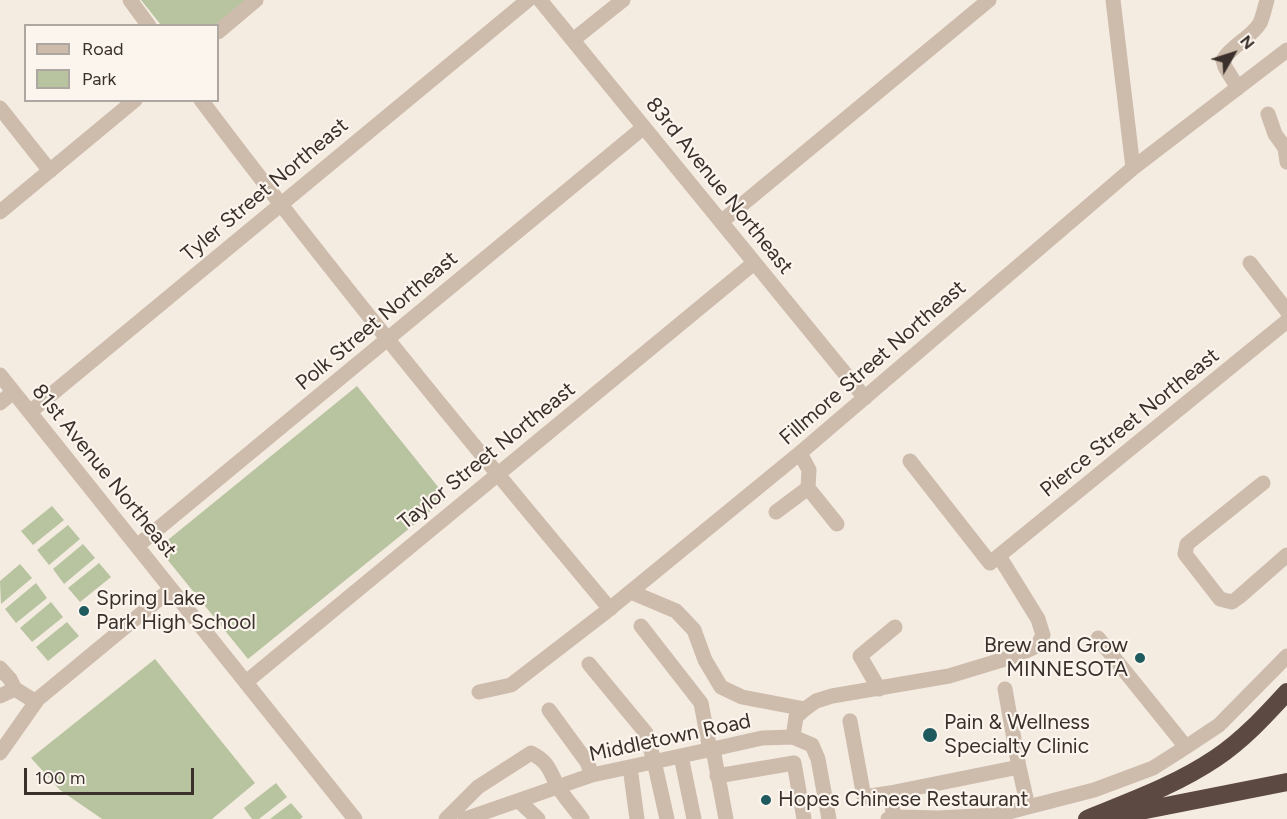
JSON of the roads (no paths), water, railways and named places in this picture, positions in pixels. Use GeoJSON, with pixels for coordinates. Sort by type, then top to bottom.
{"type":"FeatureCollection","features":[{"type":"Feature","properties":{"kind":"highway"},"geometry":{"type":"LineString","coordinates":[[1087,819],[1165,788],[1217,758],[1257,725],[1287,692]]}},
{"type":"Feature","properties":{"kind":"highway"},"geometry":{"type":"LineString","coordinates":[[1102,819],[1287,782]]}},
{"type":"Feature","properties":{"kind":"street"},"geometry":{"type":"LineString","coordinates":[[130,0],[148,24]]}},
{"type":"Feature","properties":{"kind":"street"},"geometry":{"type":"LineString","coordinates":[[219,31],[256,0]]}},
{"type":"Feature","properties":{"kind":"street","name":"Tyler Street Northeast"},"geometry":{"type":"LineString","coordinates":[[30,412],[528,0]]}},
{"type":"Feature","properties":{"kind":"street","name":"83rd Avenue Northeast"},"geometry":{"type":"LineString","coordinates":[[540,0],[865,398]]}},
{"type":"Feature","properties":{"kind":"street"},"geometry":{"type":"LineString","coordinates":[[573,40],[623,0]]}},
{"type":"Feature","properties":{"kind":"street"},"geometry":{"type":"LineString","coordinates":[[721,222],[989,0]]}},
{"type":"Feature","properties":{"kind":"street"},"geometry":{"type":"LineString","coordinates":[[1113,0],[1133,168]]}},
{"type":"Feature","properties":{"kind":"street"},"geometry":{"type":"LineString","coordinates":[[1238,87],[1223,60],[1259,23],[1267,0]]}},
{"type":"Feature","properties":{"kind":"street","name":"Fillmore Street Northeast"},"geometry":{"type":"LineString","coordinates":[[479,692],[511,685],[631,592],[801,453],[1133,168],[1287,50]]}},
{"type":"Feature","properties":{"kind":"street"},"geometry":{"type":"LineString","coordinates":[[0,212],[133,102]]}},
{"type":"Feature","properties":{"kind":"street"},"geometry":{"type":"LineString","coordinates":[[203,102],[280,205],[497,475],[609,609]]}},
{"type":"Feature","properties":{"kind":"street"},"geometry":{"type":"LineString","coordinates":[[0,108],[50,171]]}},
{"type":"Feature","properties":{"kind":"street"},"geometry":{"type":"LineString","coordinates":[[1268,114],[1281,133],[1287,162]]}},
{"type":"Feature","properties":{"kind":"street","name":"Polk Street Northeast"},"geometry":{"type":"LineString","coordinates":[[137,546],[644,127]]}},
{"type":"Feature","properties":{"kind":"street","name":"Taylor Street Northeast"},"geometry":{"type":"LineString","coordinates":[[246,682],[754,263]]}},
{"type":"Feature","properties":{"kind":"street"},"geometry":{"type":"LineString","coordinates":[[1250,263],[1287,311]]}},
{"type":"Feature","properties":{"kind":"street","name":"Pierce Street Northeast"},"geometry":{"type":"LineString","coordinates":[[999,556],[1287,321]]}},
{"type":"Feature","properties":{"kind":"street","name":"81st Avenue Northeast"},"geometry":{"type":"LineString","coordinates":[[0,375],[355,819]]}},
{"type":"Feature","properties":{"kind":"street"},"geometry":{"type":"LineString","coordinates":[[0,403],[13,392]]}},
{"type":"Feature","properties":{"kind":"street"},"geometry":{"type":"LineString","coordinates":[[801,453],[809,470],[808,488],[837,524]]}},
{"type":"Feature","properties":{"kind":"street"},"geometry":{"type":"LineString","coordinates":[[830,819],[818,759],[812,745],[793,737],[796,717],[805,709],[816,701],[832,696],[949,676],[1015,656],[1037,646],[1043,635],[1038,619],[999,556],[990,563],[910,461]]}},
{"type":"Feature","properties":{"kind":"street"},"geometry":{"type":"LineString","coordinates":[[1263,483],[1187,544],[1185,554],[1220,599],[1232,602],[1287,555]]}},
{"type":"Feature","properties":{"kind":"street"},"geometry":{"type":"LineString","coordinates":[[776,512],[808,488]]}},
{"type":"Feature","properties":{"kind":"street"},"geometry":{"type":"LineString","coordinates":[[0,753],[36,702],[171,589]]}},
{"type":"Feature","properties":{"kind":"street"},"geometry":{"type":"LineString","coordinates":[[631,592],[676,611],[694,630],[705,660],[721,687],[742,697],[805,709]]}},
{"type":"Feature","properties":{"kind":"street"},"geometry":{"type":"LineString","coordinates":[[641,626],[701,703],[726,819]]}},
{"type":"Feature","properties":{"kind":"street"},"geometry":{"type":"LineString","coordinates":[[879,689],[860,656],[895,627]]}},
{"type":"Feature","properties":{"kind":"street"},"geometry":{"type":"LineString","coordinates":[[1098,638],[1186,747]]}},
{"type":"Feature","properties":{"kind":"street"},"geometry":{"type":"LineString","coordinates":[[890,793],[891,818],[938,819],[997,815],[1094,790],[1153,768],[1219,725],[1287,656]]}},
{"type":"Feature","properties":{"kind":"street"},"geometry":{"type":"LineString","coordinates":[[589,664],[646,733],[667,819]]}},
{"type":"Feature","properties":{"kind":"street"},"geometry":{"type":"LineString","coordinates":[[0,668],[15,688],[36,702]]}},
{"type":"Feature","properties":{"kind":"street"},"geometry":{"type":"LineString","coordinates":[[0,696],[15,688]]}},
{"type":"Feature","properties":{"kind":"street"},"geometry":{"type":"LineString","coordinates":[[1005,689],[1028,807]]}},
{"type":"Feature","properties":{"kind":"street"},"geometry":{"type":"LineString","coordinates":[[549,710],[587,762],[592,775]]}},
{"type":"Feature","properties":{"kind":"street"},"geometry":{"type":"LineString","coordinates":[[850,721],[864,797],[1019,767]]}},
{"type":"Feature","properties":{"kind":"street","name":"Middletown Road"},"geometry":{"type":"LineString","coordinates":[[465,819],[592,775],[762,738],[793,737]]}},
{"type":"Feature","properties":{"kind":"street"},"geometry":{"type":"LineString","coordinates":[[446,819],[478,788],[531,753],[542,759],[551,770],[558,787],[582,819]]}},
{"type":"Feature","properties":{"kind":"street"},"geometry":{"type":"LineString","coordinates":[[681,756],[694,819]]}},
{"type":"Feature","properties":{"kind":"street"},"geometry":{"type":"LineString","coordinates":[[717,776],[794,763],[804,819]]}},
{"type":"Feature","properties":{"kind":"street"},"geometry":{"type":"LineString","coordinates":[[630,767],[637,819]]}},
{"type":"Feature","properties":{"kind":"street"},"geometry":{"type":"LineString","coordinates":[[519,801],[538,819]]}},
{"type":"Feature","properties":{"kind":"street"},"geometry":{"type":"LineString","coordinates":[[343,804],[348,819]]}},
{"type":"Feature","properties":{"kind":"place","name":"Spring Lake Park High School"},"geometry":{"type":"Point","coordinates":[84,611]}},
{"type":"Feature","properties":{"kind":"place","name":"Brew and Grow MINNESOTA"},"geometry":{"type":"Point","coordinates":[1140,658]}},
{"type":"Feature","properties":{"kind":"place","name":"Pain & Wellness Specialty Clinic"},"geometry":{"type":"Point","coordinates":[930,735]}},
{"type":"Feature","properties":{"kind":"place","name":"Hopes Chinese Restaurant"},"geometry":{"type":"Point","coordinates":[766,800]}}]}
